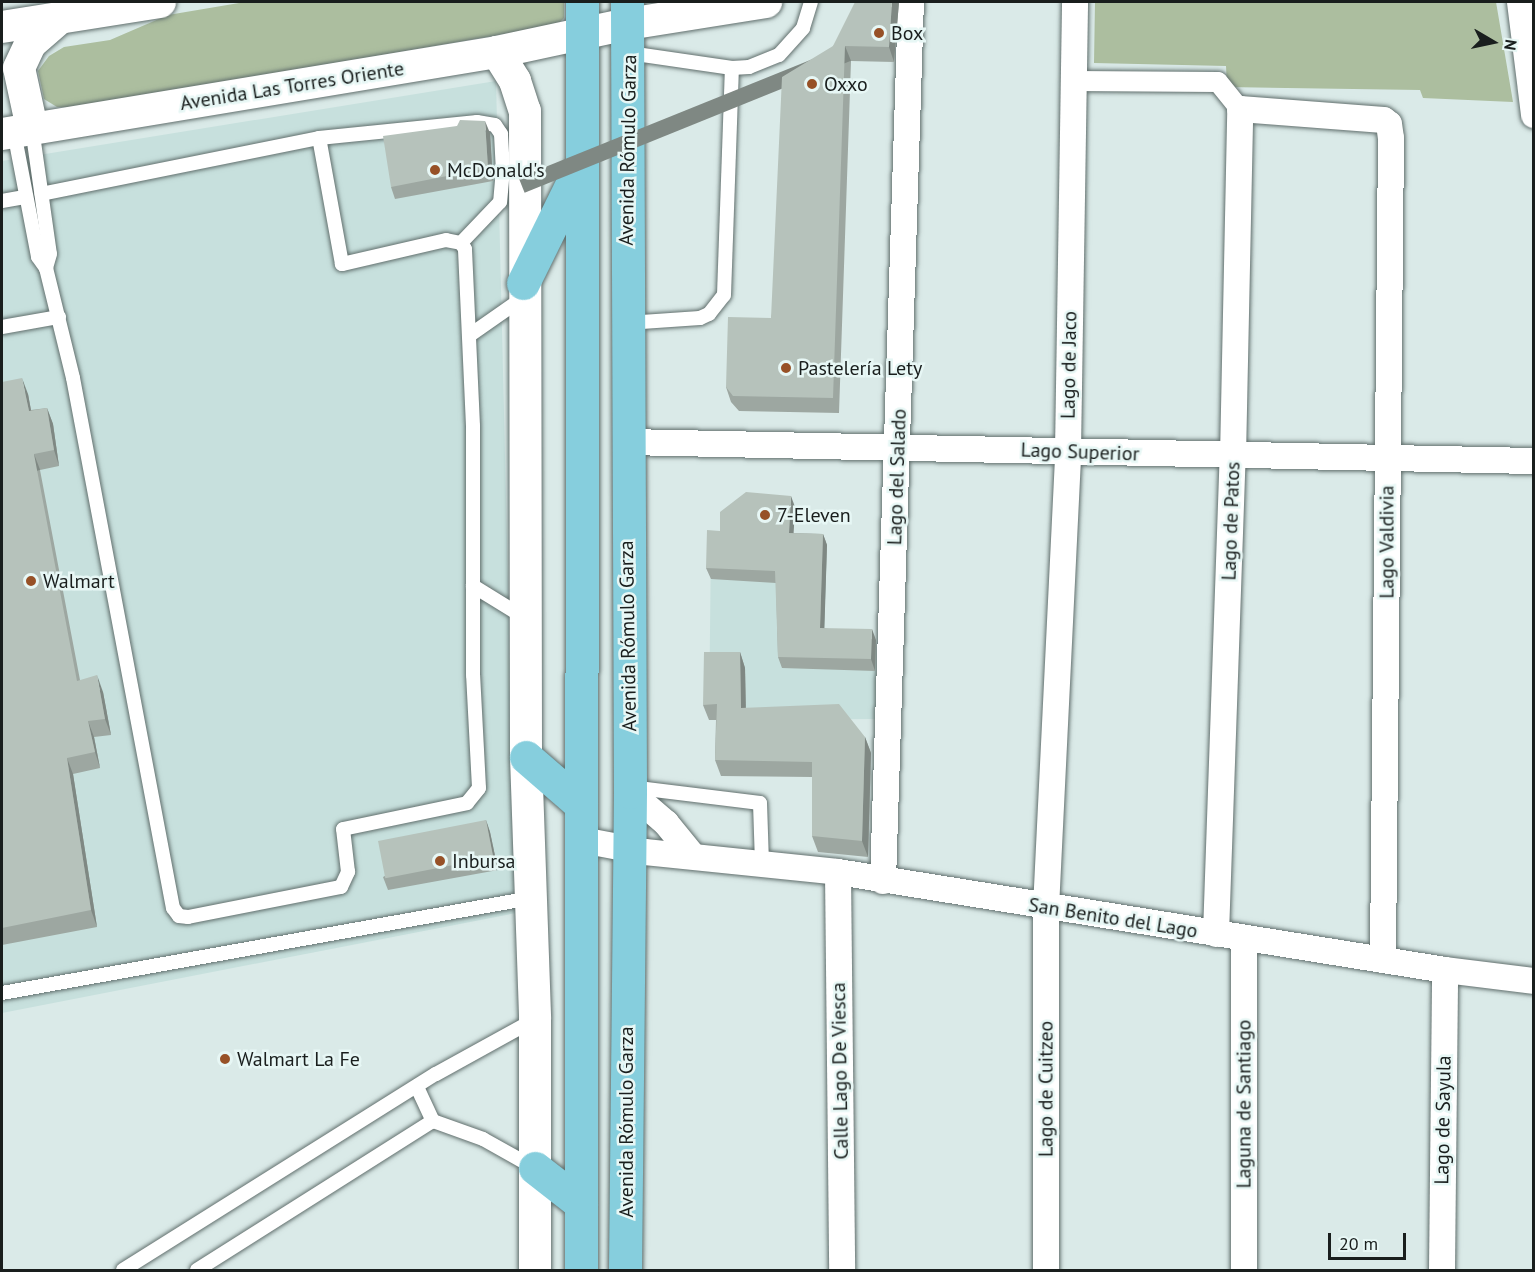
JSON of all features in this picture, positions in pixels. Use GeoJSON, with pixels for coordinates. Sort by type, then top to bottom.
{"type":"FeatureCollection","features":[{"type":"Feature","properties":{"kind":"main road"},"geometry":{"type":"LineString","coordinates":[[581,1270],[582,17]]}},
{"type":"Feature","properties":{"kind":"main road","name":"Avenida Rómulo Garza"},"geometry":{"type":"LineString","coordinates":[[625,1270],[630,790],[626,442],[628,26]]}},
{"type":"Feature","properties":{"kind":"main road"},"geometry":{"type":"LineString","coordinates":[[523,291],[582,162]]}},
{"type":"Feature","properties":{"kind":"main road"},"geometry":{"type":"LineString","coordinates":[[526,757],[580,804]]}},
{"type":"Feature","properties":{"kind":"main road"},"geometry":{"type":"LineString","coordinates":[[535,1168],[581,1204]]}},
{"type":"Feature","properties":{"kind":"street"},"geometry":{"type":"LineString","coordinates":[[2,27],[160,2]]}},
{"type":"Feature","properties":{"kind":"street","name":"Avenida Las Torres Oriente"},"geometry":{"type":"LineString","coordinates":[[16,131],[497,52],[582,17],[628,26],[766,2]]}},
{"type":"Feature","properties":{"kind":"street","name":"Lago del Salado"},"geometry":{"type":"LineString","coordinates":[[883,881],[911,2]]}},
{"type":"Feature","properties":{"kind":"street","name":"Lago de Jaco"},"geometry":{"type":"LineString","coordinates":[[1046,908],[1068,452],[1075,2]]}},
{"type":"Feature","properties":{"kind":"street"},"geometry":{"type":"LineString","coordinates":[[1520,2],[1533,115]]}},
{"type":"Feature","properties":{"kind":"street"},"geometry":{"type":"LineString","coordinates":[[16,131],[19,68],[30,44],[60,18]]}},
{"type":"Feature","properties":{"kind":"street"},"geometry":{"type":"LineString","coordinates":[[497,52],[515,81],[525,111],[523,291],[526,757],[535,1019],[535,1270]]}},
{"type":"Feature","properties":{"kind":"street"},"geometry":{"type":"LineString","coordinates":[[2,64],[16,131]]}},
{"type":"Feature","properties":{"kind":"street"},"geometry":{"type":"LineString","coordinates":[[1074,81],[1218,82],[1240,109]]}},
{"type":"Feature","properties":{"kind":"street","name":"Lago Valdivia"},"geometry":{"type":"LineString","coordinates":[[1240,109],[1377,119],[1389,124],[1383,960]]}},
{"type":"Feature","properties":{"kind":"street","name":"Lago de Patos"},"geometry":{"type":"LineString","coordinates":[[1216,934],[1233,457],[1240,109]]}},
{"type":"Feature","properties":{"kind":"street","name":"Lago Superior"},"geometry":{"type":"LineString","coordinates":[[626,442],[1233,457],[1533,461]]}},
{"type":"Feature","properties":{"kind":"street"},"geometry":{"type":"LineString","coordinates":[[630,790],[666,823],[692,855]]}},
{"type":"Feature","properties":{"kind":"street","name":"San Benito del Lago"},"geometry":{"type":"LineString","coordinates":[[582,840],[628,850],[838,872],[1046,908],[1445,970],[1533,981]]}},
{"type":"Feature","properties":{"kind":"street","name":"Calle Lago De Viesca"},"geometry":{"type":"LineString","coordinates":[[838,872],[842,1270]]}},
{"type":"Feature","properties":{"kind":"street","name":"Lago de Cuitzeo"},"geometry":{"type":"LineString","coordinates":[[1046,908],[1046,1270]]}},
{"type":"Feature","properties":{"kind":"street","name":"Laguna de Santiago"},"geometry":{"type":"LineString","coordinates":[[1244,938],[1244,1270]]}},
{"type":"Feature","properties":{"kind":"street","name":"Lago de Sayula"},"geometry":{"type":"LineString","coordinates":[[1442,1270],[1445,970]]}},
{"type":"Feature","properties":{"kind":"lane"},"geometry":{"type":"LineString","coordinates":[[628,26],[732,68],[749,67],[779,55],[802,28],[811,2]]}},
{"type":"Feature","properties":{"kind":"lane"},"geometry":{"type":"LineString","coordinates":[[626,323],[700,318],[709,314],[724,295],[732,68]]}},
{"type":"Feature","properties":{"kind":"lane"},"geometry":{"type":"LineString","coordinates":[[42,194],[319,138],[477,122],[495,125],[501,134],[503,169],[500,202],[461,243]]}},
{"type":"Feature","properties":{"kind":"lane"},"geometry":{"type":"LineString","coordinates":[[16,131],[42,194],[50,254],[46,267]]}},
{"type":"Feature","properties":{"kind":"lane"},"geometry":{"type":"LineString","coordinates":[[16,131],[25,197],[38,257],[46,267],[59,317],[173,908],[178,916],[188,917],[341,887],[348,872],[344,829],[467,803],[476,795],[480,780],[473,675],[468,257],[461,243]]}},
{"type":"Feature","properties":{"kind":"lane"},"geometry":{"type":"LineString","coordinates":[[319,138],[342,264],[446,240],[461,243]]}},
{"type":"Feature","properties":{"kind":"lane"},"geometry":{"type":"LineString","coordinates":[[2,201],[25,197]]}},
{"type":"Feature","properties":{"kind":"lane"},"geometry":{"type":"LineString","coordinates":[[470,335],[523,291]]}},
{"type":"Feature","properties":{"kind":"lane"},"geometry":{"type":"LineString","coordinates":[[2,327],[59,317]]}},
{"type":"Feature","properties":{"kind":"lane"},"geometry":{"type":"LineString","coordinates":[[473,586],[525,618]]}},
{"type":"Feature","properties":{"kind":"lane"},"geometry":{"type":"LineString","coordinates":[[630,790],[760,803],[762,863]]}},
{"type":"Feature","properties":{"kind":"lane"},"geometry":{"type":"LineString","coordinates":[[2,993],[531,898]]}},
{"type":"Feature","properties":{"kind":"lane"},"geometry":{"type":"LineString","coordinates":[[123,1270],[417,1087],[535,1019]]}},
{"type":"Feature","properties":{"kind":"lane"},"geometry":{"type":"LineString","coordinates":[[417,1087],[433,1121],[483,1139],[535,1168]]}},
{"type":"Feature","properties":{"kind":"lane"},"geometry":{"type":"LineString","coordinates":[[197,1270],[433,1121]]}},
{"type":"Feature","properties":{"kind":"shaded area"},"geometry":{"type":"Polygon","coordinates":[[[496,81],[516,913],[2,1013],[2,161],[496,81]]]}},
{"type":"Feature","properties":{"kind":"shaded area"},"geometry":{"type":"Polygon","coordinates":[[[711,542],[827,545],[824,639],[876,640],[876,719],[709,720],[711,542]]]}},
{"type":"Feature","properties":{"kind":"green space"},"geometry":{"type":"Polygon","coordinates":[[[245,2],[564,2],[564,18],[557,25],[79,107],[57,107],[44,99],[38,71],[49,56],[64,47],[110,40],[168,15],[245,2]]]}},
{"type":"Feature","properties":{"kind":"green space"},"geometry":{"type":"Polygon","coordinates":[[[1095,2],[1496,2],[1513,102],[1423,98],[1420,90],[1227,87],[1226,66],[1094,63],[1095,2]]]}},
{"type":"Feature","properties":{"kind":"building"},"geometry":{"type":"Polygon","coordinates":[[[855,2],[892,2],[889,47],[845,46],[833,398],[733,396],[726,387],[728,317],[771,318],[782,77],[833,46],[855,2]]]}},
{"type":"Feature","properties":{"kind":"building"},"geometry":{"type":"Polygon","coordinates":[[[460,120],[485,121],[488,168],[391,187],[383,136],[457,126],[460,120]]]}},
{"type":"Feature","properties":{"kind":"building","name":"Walmart"},"geometry":{"type":"Polygon","coordinates":[[[22,378],[29,411],[47,408],[54,450],[34,454],[77,681],[97,675],[105,719],[88,721],[95,752],[67,758],[91,910],[2,928],[2,382],[22,378]]]}},
{"type":"Feature","properties":{"kind":"building"},"geometry":{"type":"Polygon","coordinates":[[[746,492],[791,496],[789,533],[823,534],[820,628],[872,629],[871,659],[778,657],[775,571],[706,568],[707,530],[720,531],[720,512],[746,492]]]}},
{"type":"Feature","properties":{"kind":"building"},"geometry":{"type":"Polygon","coordinates":[[[704,652],[740,652],[741,708],[839,704],[865,737],[862,841],[812,836],[812,762],[715,760],[717,704],[703,705],[704,652]]]}},
{"type":"Feature","properties":{"kind":"building","name":"Inbursa"},"geometry":{"type":"Polygon","coordinates":[[[486,820],[493,857],[385,878],[378,841],[486,820]]]}},
{"type":"Feature","properties":{"kind":"place","name":"Box"},"geometry":{"type":"Point","coordinates":[879,33]}},
{"type":"Feature","properties":{"kind":"place","name":"Oxxo"},"geometry":{"type":"Point","coordinates":[812,84]}},
{"type":"Feature","properties":{"kind":"place","name":"McDonald's"},"geometry":{"type":"Point","coordinates":[435,170]}},
{"type":"Feature","properties":{"kind":"place","name":"Pastelería Lety"},"geometry":{"type":"Point","coordinates":[786,368]}},
{"type":"Feature","properties":{"kind":"place","name":"7-Eleven"},"geometry":{"type":"Point","coordinates":[765,515]}},
{"type":"Feature","properties":{"kind":"place","name":"Walmart"},"geometry":{"type":"Point","coordinates":[31,581]}},
{"type":"Feature","properties":{"kind":"place","name":"Inbursa"},"geometry":{"type":"Point","coordinates":[440,861]}},
{"type":"Feature","properties":{"kind":"place","name":"Walmart La Fe"},"geometry":{"type":"Point","coordinates":[225,1059]}}]}
